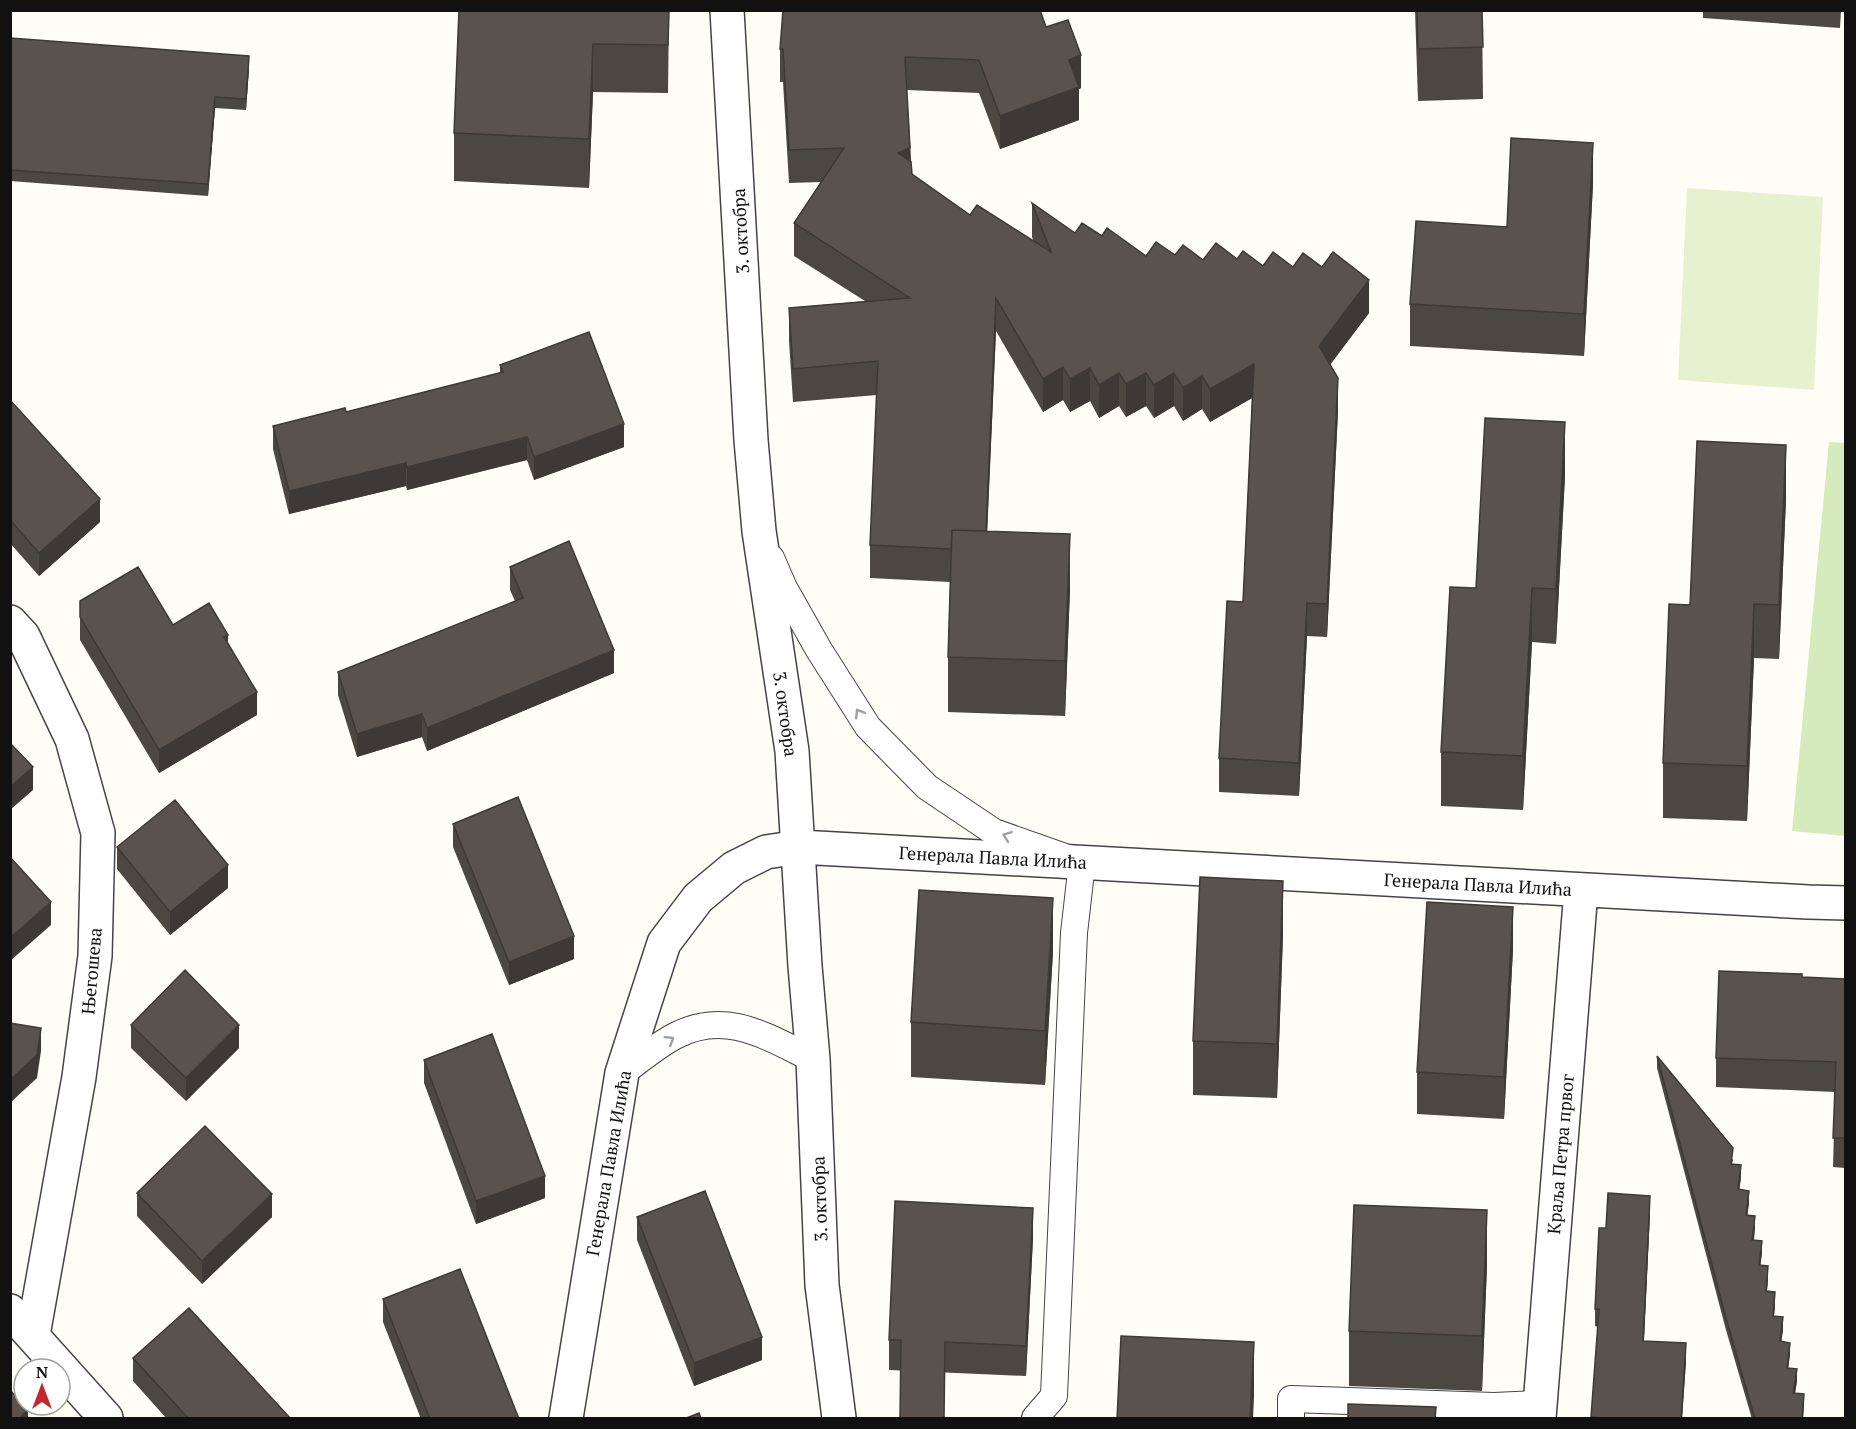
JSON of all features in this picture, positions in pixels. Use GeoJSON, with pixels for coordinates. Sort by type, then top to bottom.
{"type":"FeatureCollection","features":[{"type":"Feature","properties":{"kind":"street","name":"3. октобра"},"geometry":{"type":"LineString","coordinates":[[727,10],[751,440],[759,531],[792,751],[813,1059],[822,1286],[839,1419]]}},
{"type":"Feature","properties":{"kind":"street","name":"Његошева"},"geometry":{"type":"LineString","coordinates":[[10,622],[23,636],[72,739],[98,832],[95,956],[77,1089],[33,1335]]}},
{"type":"Feature","properties":{"kind":"street","name":"Генерала Павла Илића"},"geometry":{"type":"LineString","coordinates":[[566,1419],[622,1073],[664,942],[698,898],[734,868],[766,852],[799,846],[1845,903]]}},
{"type":"Feature","properties":{"kind":"street","name":"Краља Петра првог"},"geometry":{"type":"LineString","coordinates":[[1539,1412],[1581,890]]}},
{"type":"Feature","properties":{"kind":"street"},"geometry":{"type":"LineString","coordinates":[[10,1311],[106,1419]]}},
{"type":"Feature","properties":{"kind":"lane"},"geometry":{"type":"LineString","coordinates":[[759,531],[784,588],[819,650],[868,727],[927,787],[994,832],[1082,863],[1074,933],[1054,1396],[1035,1419]]}},
{"type":"Feature","properties":{"kind":"lane"},"geometry":{"type":"LineString","coordinates":[[622,1073],[675,1036],[703,1025],[729,1024],[758,1033],[813,1059]]}},
{"type":"Feature","properties":{"kind":"lane"},"geometry":{"type":"LineString","coordinates":[[1291,1419],[1291,1399],[1494,1406],[1539,1412]]}},
{"type":"Feature","properties":{"kind":"green space"},"geometry":{"type":"Polygon","coordinates":[[[1687,188],[1823,197],[1814,390],[1678,380],[1687,188]]]}},
{"type":"Feature","properties":{"kind":"green space"},"geometry":{"type":"Polygon","coordinates":[[[1829,442],[1846,443],[1845,836],[1792,831],[1829,442]]]}},
{"type":"Feature","properties":{"kind":"building"},"geometry":{"type":"Polygon","coordinates":[[[459,10],[669,10],[668,45],[593,44],[589,139],[454,133],[459,10]]]}},
{"type":"Feature","properties":{"kind":"building"},"geometry":{"type":"Polygon","coordinates":[[[783,10],[1040,10],[1046,27],[1068,20],[1081,55],[1069,60],[1079,87],[1000,116],[979,60],[905,57],[910,148],[898,153],[911,162],[912,174],[970,215],[977,205],[1051,252],[1032,203],[1075,233],[1082,223],[1102,236],[1107,228],[1146,256],[1156,242],[1175,255],[1183,245],[1203,260],[1216,243],[1237,259],[1243,251],[1263,266],[1273,252],[1293,267],[1303,253],[1322,267],[1333,252],[1369,280],[1319,346],[1338,378],[1327,604],[1307,603],[1299,763],[1219,758],[1227,601],[1243,602],[1254,364],[1210,389],[1202,376],[1183,388],[1174,373],[1154,385],[1146,373],[1126,384],[1119,373],[1099,385],[1090,368],[1070,379],[1063,367],[1043,379],[996,298],[986,531],[952,530],[951,549],[870,545],[878,361],[793,369],[789,308],[910,298],[794,223],[844,148],[789,150],[783,49],[780,49],[783,10]]]}},
{"type":"Feature","properties":{"kind":"building"},"geometry":{"type":"Polygon","coordinates":[[[1417,10],[1482,10],[1483,47],[1418,49],[1417,10]]]}},
{"type":"Feature","properties":{"kind":"building"},"geometry":{"type":"Polygon","coordinates":[[[10,38],[249,56],[246,99],[215,97],[208,184],[10,170],[10,38]]]}},
{"type":"Feature","properties":{"kind":"building"},"geometry":{"type":"Polygon","coordinates":[[[1511,138],[1593,143],[1584,314],[1410,304],[1416,221],[1507,227],[1511,138]]]}},
{"type":"Feature","properties":{"kind":"building"},"geometry":{"type":"Polygon","coordinates":[[[589,332],[624,424],[534,457],[527,437],[407,467],[406,463],[289,491],[273,426],[345,408],[346,412],[503,372],[500,365],[589,332]]]}},
{"type":"Feature","properties":{"kind":"building"},"geometry":{"type":"Polygon","coordinates":[[[10,400],[100,499],[39,553],[10,520],[10,400]]]}},
{"type":"Feature","properties":{"kind":"building"},"geometry":{"type":"Polygon","coordinates":[[[1485,418],[1565,422],[1556,589],[1532,588],[1523,756],[1441,752],[1450,587],[1476,588],[1485,418]]]}},
{"type":"Feature","properties":{"kind":"building"},"geometry":{"type":"Polygon","coordinates":[[[1697,441],[1786,445],[1779,605],[1754,604],[1747,766],[1663,763],[1669,604],[1690,605],[1697,441]]]}},
{"type":"Feature","properties":{"kind":"building"},"geometry":{"type":"Polygon","coordinates":[[[952,530],[1070,534],[1065,661],[948,657],[952,530]]]}},
{"type":"Feature","properties":{"kind":"building"},"geometry":{"type":"Polygon","coordinates":[[[569,541],[614,650],[427,728],[422,714],[357,734],[338,672],[523,598],[510,567],[569,541]]]}},
{"type":"Feature","properties":{"kind":"building"},"geometry":{"type":"Polygon","coordinates":[[[138,567],[173,625],[209,603],[228,635],[224,637],[257,692],[159,750],[80,617],[80,601],[138,567]]]}},
{"type":"Feature","properties":{"kind":"building"},"geometry":{"type":"Polygon","coordinates":[[[10,743],[33,767],[10,787],[10,743]]]}},
{"type":"Feature","properties":{"kind":"building"},"geometry":{"type":"Polygon","coordinates":[[[518,797],[574,936],[509,962],[453,824],[518,797]]]}},
{"type":"Feature","properties":{"kind":"building"},"geometry":{"type":"Polygon","coordinates":[[[175,800],[228,865],[170,912],[117,847],[175,800]]]}},
{"type":"Feature","properties":{"kind":"building"},"geometry":{"type":"Polygon","coordinates":[[[10,857],[51,902],[10,938],[10,857]]]}},
{"type":"Feature","properties":{"kind":"building"},"geometry":{"type":"Polygon","coordinates":[[[1200,877],[1283,881],[1277,1044],[1193,1041],[1200,877]]]}},
{"type":"Feature","properties":{"kind":"building"},"geometry":{"type":"Polygon","coordinates":[[[919,890],[1053,898],[1045,1031],[911,1022],[919,890]]]}},
{"type":"Feature","properties":{"kind":"building"},"geometry":{"type":"Polygon","coordinates":[[[1427,902],[1513,907],[1504,1077],[1417,1072],[1427,902]]]}},
{"type":"Feature","properties":{"kind":"building"},"geometry":{"type":"Polygon","coordinates":[[[185,970],[239,1025],[186,1078],[131,1025],[185,970]]]}},
{"type":"Feature","properties":{"kind":"building"},"geometry":{"type":"Polygon","coordinates":[[[1719,971],[1802,974],[1802,977],[1845,979],[1845,1138],[1833,1138],[1836,1062],[1716,1058],[1719,971]]]}},
{"type":"Feature","properties":{"kind":"building"},"geometry":{"type":"Polygon","coordinates":[[[10,1023],[41,1028],[37,1055],[10,1080],[10,1023]]]}},
{"type":"Feature","properties":{"kind":"building"},"geometry":{"type":"Polygon","coordinates":[[[492,1034],[545,1176],[476,1201],[424,1060],[492,1034]]]}},
{"type":"Feature","properties":{"kind":"building"},"geometry":{"type":"Polygon","coordinates":[[[1657,1056],[1733,1148],[1731,1164],[1741,1165],[1738,1189],[1749,1191],[1746,1215],[1755,1216],[1752,1240],[1762,1241],[1759,1265],[1768,1266],[1766,1291],[1775,1292],[1773,1316],[1783,1317],[1780,1341],[1790,1343],[1787,1368],[1797,1369],[1793,1393],[1804,1394],[1802,1419],[1755,1419],[1657,1056]]]}},
{"type":"Feature","properties":{"kind":"building"},"geometry":{"type":"Polygon","coordinates":[[[205,1126],[272,1194],[202,1261],[137,1193],[205,1126]]]}},
{"type":"Feature","properties":{"kind":"building"},"geometry":{"type":"Polygon","coordinates":[[[705,1191],[762,1337],[694,1363],[637,1217],[705,1191]]]}},
{"type":"Feature","properties":{"kind":"building"},"geometry":{"type":"Polygon","coordinates":[[[1608,1193],[1650,1196],[1643,1341],[1686,1343],[1681,1419],[1591,1417],[1599,1309],[1595,1309],[1599,1228],[1606,1228],[1608,1193]]]}},
{"type":"Feature","properties":{"kind":"building"},"geometry":{"type":"Polygon","coordinates":[[[895,1201],[1033,1208],[1026,1346],[945,1342],[944,1419],[900,1419],[901,1340],[889,1340],[895,1201]]]}},
{"type":"Feature","properties":{"kind":"building"},"geometry":{"type":"Polygon","coordinates":[[[1354,1205],[1487,1210],[1482,1336],[1349,1331],[1354,1205]]]}},
{"type":"Feature","properties":{"kind":"building"},"geometry":{"type":"Polygon","coordinates":[[[460,1269],[519,1419],[430,1419],[383,1299],[460,1269]]]}},
{"type":"Feature","properties":{"kind":"building"},"geometry":{"type":"Polygon","coordinates":[[[189,1308],[291,1419],[189,1419],[133,1358],[189,1308]]]}},
{"type":"Feature","properties":{"kind":"building"},"geometry":{"type":"Polygon","coordinates":[[[1121,1336],[1254,1342],[1250,1419],[1117,1419],[1121,1336]]]}},
{"type":"Feature","properties":{"kind":"building"},"geometry":{"type":"Polygon","coordinates":[[[10,1390],[12,1392],[12,1417],[21,1417],[10,1419],[10,1390]]]}},
{"type":"Feature","properties":{"kind":"building"},"geometry":{"type":"Polygon","coordinates":[[[1348,1404],[1436,1407],[1435,1419],[1348,1419],[1348,1404]]]}},
{"type":"Feature","properties":{"kind":"building"},"geometry":{"type":"Polygon","coordinates":[[[699,1413],[701,1419],[684,1419],[699,1413]]]}}]}
